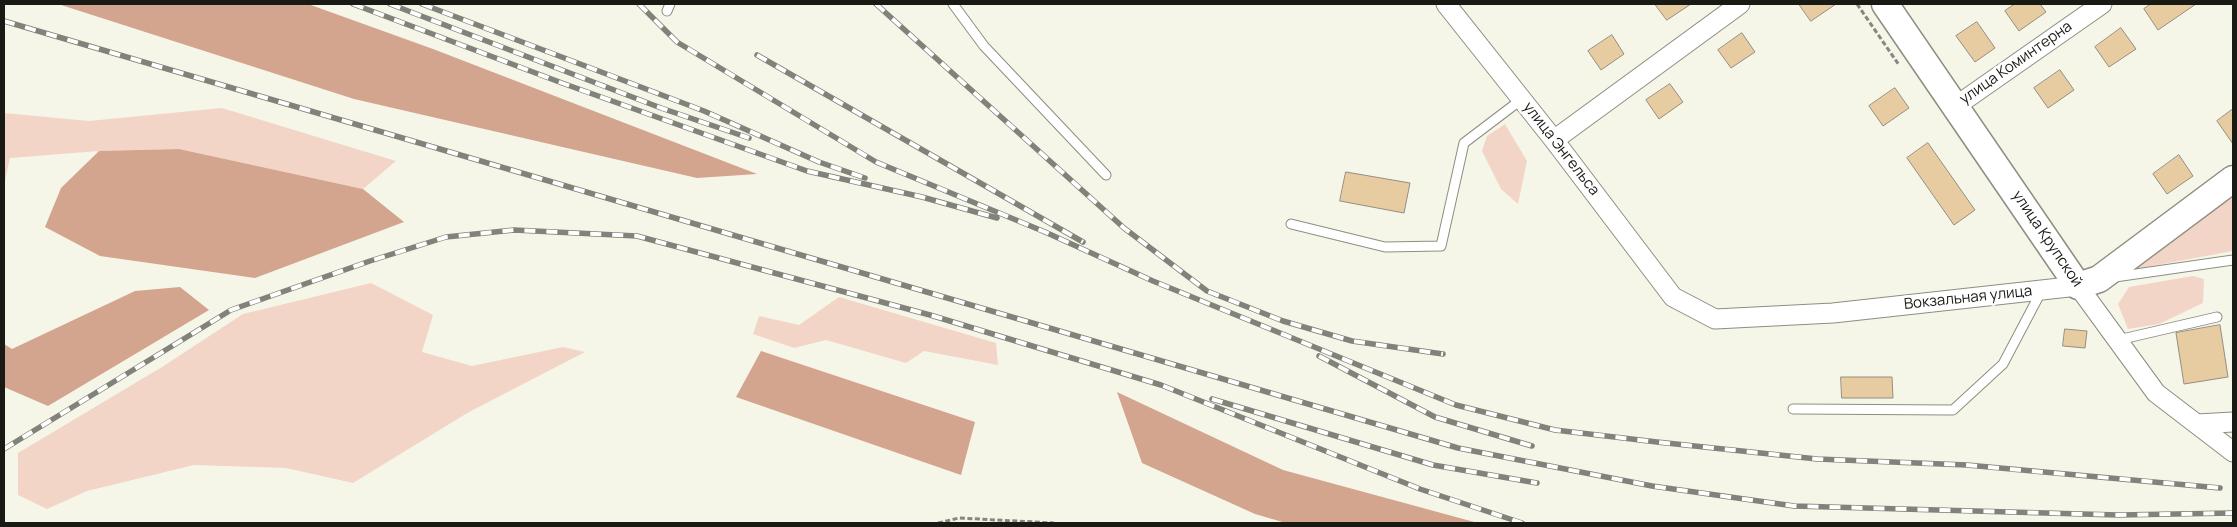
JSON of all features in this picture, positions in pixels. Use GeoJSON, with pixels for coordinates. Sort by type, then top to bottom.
{"type":"FeatureCollection","features":[{"type":"Feature","properties":{"kind":"main road","name":"улица Крупской"},"geometry":{"type":"LineString","coordinates":[[1885,4],[1956,106],[2089,283]]}},
{"type":"Feature","properties":{"kind":"main road"},"geometry":{"type":"LineString","coordinates":[[2089,283],[2233,179]]}},
{"type":"Feature","properties":{"kind":"street","name":"улица Энгельса"},"geometry":{"type":"LineString","coordinates":[[1446,4],[1554,140],[1674,297]]}},
{"type":"Feature","properties":{"kind":"street"},"geometry":{"type":"LineString","coordinates":[[1554,140],[1740,4]]}},
{"type":"Feature","properties":{"kind":"street","name":"улица Коминтерна"},"geometry":{"type":"LineString","coordinates":[[1956,106],[2102,4]]}},
{"type":"Feature","properties":{"kind":"street","name":"Вокзальная улица"},"geometry":{"type":"LineString","coordinates":[[1674,297],[1715,319],[1833,313],[2089,283]]}},
{"type":"Feature","properties":{"kind":"street","name":"улица Крупской"},"geometry":{"type":"LineString","coordinates":[[2089,283],[2118,340],[2156,393],[2233,452]]}},
{"type":"Feature","properties":{"kind":"street"},"geometry":{"type":"LineString","coordinates":[[2196,424],[2233,422]]}},
{"type":"Feature","properties":{"kind":"lane"},"geometry":{"type":"LineString","coordinates":[[953,4],[984,46],[1106,175]]}},
{"type":"Feature","properties":{"kind":"lane"},"geometry":{"type":"LineString","coordinates":[[1291,224],[1385,247],[1441,246],[1464,142],[1522,99]]}},
{"type":"Feature","properties":{"kind":"lane"},"geometry":{"type":"LineString","coordinates":[[2089,283],[2233,260]]}},
{"type":"Feature","properties":{"kind":"lane"},"geometry":{"type":"LineString","coordinates":[[1793,409],[1954,410],[2003,364],[2042,290]]}},
{"type":"Feature","properties":{"kind":"lane"},"geometry":{"type":"LineString","coordinates":[[2118,340],[2217,317]]}},
{"type":"Feature","properties":{"kind":"path"},"geometry":{"type":"LineString","coordinates":[[938,523],[959,518],[1054,523]]}},
{"type":"Feature","properties":{"kind":"shaded area"},"geometry":{"type":"Polygon","coordinates":[[[58,4],[308,4],[433,49],[757,174],[697,178],[354,99],[58,4]]]}},
{"type":"Feature","properties":{"kind":"shaded area"},"geometry":{"type":"Polygon","coordinates":[[[222,108],[396,161],[363,189],[179,149],[99,151],[10,158],[4,185],[4,113],[89,121],[222,108]]]}},
{"type":"Feature","properties":{"kind":"shaded area"},"geometry":{"type":"Polygon","coordinates":[[[1505,124],[1527,161],[1518,204],[1501,189],[1482,151],[1487,136],[1505,124]]]}},
{"type":"Feature","properties":{"kind":"shaded area"},"geometry":{"type":"Polygon","coordinates":[[[179,149],[363,189],[404,222],[255,278],[100,256],[45,227],[61,188],[99,151],[179,149]]]}},
{"type":"Feature","properties":{"kind":"shaded area"},"geometry":{"type":"Polygon","coordinates":[[[2233,196],[2233,251],[2125,271],[2233,196]]]}},
{"type":"Feature","properties":{"kind":"shaded area"},"geometry":{"type":"Polygon","coordinates":[[[2193,276],[2204,279],[2203,303],[2159,324],[2128,329],[2118,304],[2129,287],[2193,276]]]}},
{"type":"Feature","properties":{"kind":"shaded area"},"geometry":{"type":"Polygon","coordinates":[[[371,283],[433,315],[422,352],[472,366],[563,347],[585,352],[469,412],[353,483],[286,468],[194,465],[87,491],[47,509],[18,495],[18,453],[162,367],[243,314],[371,283]]]}},
{"type":"Feature","properties":{"kind":"shaded area"},"geometry":{"type":"Polygon","coordinates":[[[180,287],[209,310],[48,406],[4,387],[4,344],[12,349],[135,291],[180,287]]]}},
{"type":"Feature","properties":{"kind":"shaded area"},"geometry":{"type":"Polygon","coordinates":[[[839,297],[996,343],[998,365],[924,351],[906,363],[826,340],[794,348],[753,334],[759,316],[799,325],[839,297]]]}},
{"type":"Feature","properties":{"kind":"shaded area"},"geometry":{"type":"Polygon","coordinates":[[[761,351],[975,422],[961,475],[736,397],[761,351]]]}},
{"type":"Feature","properties":{"kind":"shaded area"},"geometry":{"type":"Polygon","coordinates":[[[1117,392],[1283,470],[1478,523],[1286,523],[1255,514],[1142,463],[1117,392]]]}},
{"type":"Feature","properties":{"kind":"building"},"geometry":{"type":"Polygon","coordinates":[[[1655,4],[1691,4],[1667,20],[1655,4]]]}},
{"type":"Feature","properties":{"kind":"building"},"geometry":{"type":"Polygon","coordinates":[[[1799,4],[1836,4],[1811,21],[1799,4]]]}},
{"type":"Feature","properties":{"kind":"building"},"geometry":{"type":"Polygon","coordinates":[[[2015,4],[2040,4],[2046,12],[2019,31],[2005,11],[2015,4]]]}},
{"type":"Feature","properties":{"kind":"building"},"geometry":{"type":"Polygon","coordinates":[[[2151,4],[2196,4],[2158,30],[2144,9],[2151,4]]]}},
{"type":"Feature","properties":{"kind":"building"},"geometry":{"type":"Polygon","coordinates":[[[1977,22],[1995,48],[1975,62],[1956,36],[1977,22]]]}},
{"type":"Feature","properties":{"kind":"building"},"geometry":{"type":"Polygon","coordinates":[[[2121,28],[2136,49],[2109,67],[2095,47],[2121,28]]]}},
{"type":"Feature","properties":{"kind":"building"},"geometry":{"type":"Polygon","coordinates":[[[1742,33],[1755,52],[1731,68],[1718,50],[1742,33]]]}},
{"type":"Feature","properties":{"kind":"building"},"geometry":{"type":"Polygon","coordinates":[[[1612,35],[1624,54],[1601,70],[1588,51],[1612,35]]]}},
{"type":"Feature","properties":{"kind":"building"},"geometry":{"type":"Polygon","coordinates":[[[2060,70],[2074,90],[2048,108],[2034,88],[2060,70]]]}},
{"type":"Feature","properties":{"kind":"building"},"geometry":{"type":"Polygon","coordinates":[[[1670,84],[1683,102],[1659,119],[1646,100],[1670,84]]]}},
{"type":"Feature","properties":{"kind":"building"},"geometry":{"type":"Polygon","coordinates":[[[1895,88],[1909,108],[1883,126],[1869,106],[1895,88]]]}},
{"type":"Feature","properties":{"kind":"building"},"geometry":{"type":"Polygon","coordinates":[[[2233,109],[2233,144],[2217,121],[2233,109]]]}},
{"type":"Feature","properties":{"kind":"building"},"geometry":{"type":"Polygon","coordinates":[[[1928,143],[1975,210],[1954,225],[1907,158],[1928,143]]]}},
{"type":"Feature","properties":{"kind":"building"},"geometry":{"type":"Polygon","coordinates":[[[2179,155],[2193,176],[2167,194],[2153,174],[2179,155]]]}},
{"type":"Feature","properties":{"kind":"building"},"geometry":{"type":"Polygon","coordinates":[[[1346,172],[1410,183],[1404,213],[1340,201],[1346,172]]]}},
{"type":"Feature","properties":{"kind":"building"},"geometry":{"type":"Polygon","coordinates":[[[2220,325],[2228,377],[2184,384],[2176,333],[2220,325]]]}},
{"type":"Feature","properties":{"kind":"building"},"geometry":{"type":"Polygon","coordinates":[[[2065,329],[2087,331],[2085,348],[2063,346],[2065,329]]]}},
{"type":"Feature","properties":{"kind":"building"},"geometry":{"type":"Polygon","coordinates":[[[1841,377],[1892,377],[1893,398],[1842,398],[1841,377]]]}},
{"type":"Feature","properties":{"kind":"railway"},"geometry":{"type":"LineString","coordinates":[[353,4],[562,83],[807,171],[922,197],[997,218]]}},
{"type":"Feature","properties":{"kind":"railway"},"geometry":{"type":"LineString","coordinates":[[390,4],[661,108],[749,138]]}},
{"type":"Feature","properties":{"kind":"railway"},"geometry":{"type":"LineString","coordinates":[[422,4],[704,111],[819,162],[865,178]]}},
{"type":"Feature","properties":{"kind":"railway"},"geometry":{"type":"LineString","coordinates":[[639,4],[677,42],[876,162],[1045,232],[1153,281],[1456,405],[1555,430],[1657,442],[1817,459],[1967,465],[2220,488]]}},
{"type":"Feature","properties":{"kind":"railway"},"geometry":{"type":"LineString","coordinates":[[876,4],[1124,228],[1207,291],[1283,321],[1352,341],[1443,354]]}},
{"type":"Feature","properties":{"kind":"railway"},"geometry":{"type":"LineString","coordinates":[[4,21],[1458,448],[1652,486],[1794,506],[2118,515],[2233,513]]}},
{"type":"Feature","properties":{"kind":"railway"},"geometry":{"type":"LineString","coordinates":[[757,55],[1083,242]]}},
{"type":"Feature","properties":{"kind":"railway"},"geometry":{"type":"LineString","coordinates":[[4,449],[231,310],[370,261],[446,237],[514,230],[637,236],[930,315],[1161,385],[1420,489],[1522,523]]}},
{"type":"Feature","properties":{"kind":"railway"},"geometry":{"type":"LineString","coordinates":[[1319,356],[1435,417],[1532,446]]}},
{"type":"Feature","properties":{"kind":"railway"},"geometry":{"type":"LineString","coordinates":[[1212,399],[1433,465],[1537,483]]}}]}
